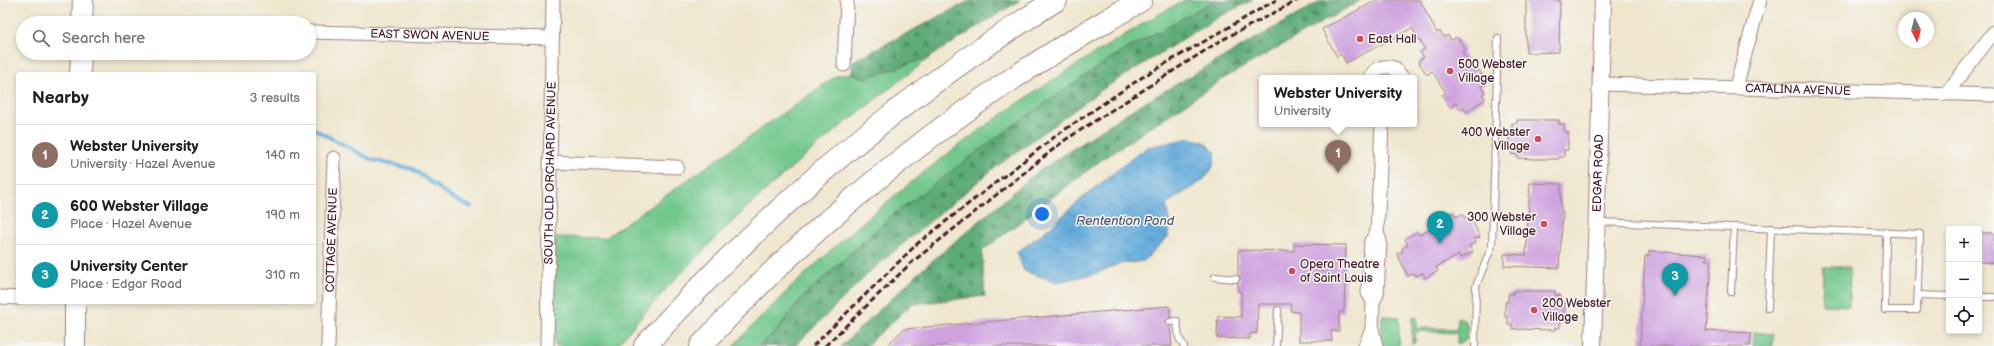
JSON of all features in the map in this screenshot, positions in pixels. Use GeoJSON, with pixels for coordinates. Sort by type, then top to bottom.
{"type":"FeatureCollection","features":[{"type":"Feature","properties":{"kind":"highway"},"geometry":{"type":"LineString","coordinates":[[645,346],[736,250],[793,197],[851,147],[912,98],[976,52],[1056,0]]}},
{"type":"Feature","properties":{"kind":"highway"},"geometry":{"type":"LineString","coordinates":[[701,346],[774,271],[890,170],[1011,80],[1076,38],[1141,0]]}},
{"type":"Feature","properties":{"kind":"main road"},"geometry":{"type":"LineString","coordinates":[[82,16],[83,0]]}},
{"type":"Feature","properties":{"kind":"main road"},"geometry":{"type":"LineString","coordinates":[[80,72],[81,60]]}},
{"type":"Feature","properties":{"kind":"main road"},"geometry":{"type":"LineString","coordinates":[[75,304],[75,346]]}},
{"type":"Feature","properties":{"kind":"street","name":"SOUTH OLD ORCHARD AVENUE"},"geometry":{"type":"LineString","coordinates":[[547,346],[553,0]]}},
{"type":"Feature","properties":{"kind":"street"},"geometry":{"type":"LineString","coordinates":[[844,65],[847,0]]}},
{"type":"Feature","properties":{"kind":"street","name":"EDGAR ROAD"},"geometry":{"type":"LineString","coordinates":[[1593,346],[1603,0]]}},
{"type":"Feature","properties":{"kind":"street"},"geometry":{"type":"LineString","coordinates":[[1736,86],[1760,0]]}},
{"type":"Feature","properties":{"kind":"street","name":"EAST SWON AVENUE"},"geometry":{"type":"LineString","coordinates":[[316,32],[552,38]]}},
{"type":"Feature","properties":{"kind":"street"},"geometry":{"type":"LineString","coordinates":[[1946,94],[1994,32]]}},
{"type":"Feature","properties":{"kind":"street"},"geometry":{"type":"LineString","coordinates":[[1372,75],[1373,72],[1383,67],[1394,68],[1400,75]]}},
{"type":"Feature","properties":{"kind":"street","name":"CATALINA AVENUE"},"geometry":{"type":"LineString","coordinates":[[1601,84],[1736,86],[1994,95]]}},
{"type":"Feature","properties":{"kind":"street"},"geometry":{"type":"LineString","coordinates":[[1376,346],[1372,329],[1373,302],[1377,294],[1380,241],[1377,232],[1382,127]]}},
{"type":"Feature","properties":{"kind":"street","name":"COTTAGE AVENUE"},"geometry":{"type":"LineString","coordinates":[[328,346],[334,158]]}},
{"type":"Feature","properties":{"kind":"street"},"geometry":{"type":"LineString","coordinates":[[550,162],[677,167]]}},
{"type":"Feature","properties":{"kind":"street"},"geometry":{"type":"LineString","coordinates":[[0,297],[16,298]]}},
{"type":"Feature","properties":{"kind":"street"},"geometry":{"type":"LineString","coordinates":[[1365,346],[1372,329]]}},
{"type":"Feature","properties":{"kind":"lane"},"geometry":{"type":"LineString","coordinates":[[1475,346],[1476,286],[1492,246],[1498,38]]}},
{"type":"Feature","properties":{"kind":"lane"},"geometry":{"type":"LineString","coordinates":[[1597,222],[1886,232],[1920,234],[1917,310],[1885,310],[1886,232]]}},
{"type":"Feature","properties":{"kind":"lane"},"geometry":{"type":"LineString","coordinates":[[1731,292],[1734,227]]}},
{"type":"Feature","properties":{"kind":"lane"},"geometry":{"type":"LineString","coordinates":[[1768,308],[1771,228]]}},
{"type":"Feature","properties":{"kind":"lane"},"geometry":{"type":"LineString","coordinates":[[1215,277],[1236,279]]}},
{"type":"Feature","properties":{"kind":"lane"},"geometry":{"type":"LineString","coordinates":[[1918,295],[1946,296]]}},
{"type":"Feature","properties":{"kind":"lane"},"geometry":{"type":"LineString","coordinates":[[1982,297],[1994,297]]}},
{"type":"Feature","properties":{"kind":"lane"},"geometry":{"type":"LineString","coordinates":[[1276,346],[1278,310]]}},
{"type":"Feature","properties":{"kind":"lane"},"geometry":{"type":"LineString","coordinates":[[1170,322],[1177,321],[1179,338],[1184,346]]}},
{"type":"Feature","properties":{"kind":"green space"},"geometry":{"type":"Polygon","coordinates":[[[971,0],[1020,0],[932,56],[865,78],[852,73],[853,61],[971,0]]]}},
{"type":"Feature","properties":{"kind":"green space"},"geometry":{"type":"Polygon","coordinates":[[[1185,0],[1215,0],[1111,58],[891,216],[802,298],[775,332],[759,346],[733,346],[814,266],[900,191],[945,156],[1038,90],[1135,28],[1185,0]]]}},
{"type":"Feature","properties":{"kind":"green space"},"geometry":{"type":"Polygon","coordinates":[[[1215,0],[1253,0],[1220,16],[1103,89],[993,169],[874,268],[795,346],[759,346],[775,332],[802,298],[891,216],[1011,127],[1111,58],[1215,0]]]}},
{"type":"Feature","properties":{"kind":"green space"},"geometry":{"type":"Polygon","coordinates":[[[1323,0],[1361,0],[1223,79],[1104,158],[982,251],[985,296],[912,304],[866,346],[841,346],[925,267],[1035,174],[1128,112],[1323,0]]]}},
{"type":"Feature","properties":{"kind":"green space"},"geometry":{"type":"Polygon","coordinates":[[[932,56],[826,138],[769,188],[723,231],[679,276],[616,346],[555,346],[555,237],[605,238],[836,76],[852,73],[865,78],[932,56]]]}},
{"type":"Feature","properties":{"kind":"green space"},"geometry":{"type":"Polygon","coordinates":[[[1823,267],[1850,267],[1849,306],[1822,305],[1823,267]]]}},
{"type":"Feature","properties":{"kind":"green space"},"geometry":{"type":"Polygon","coordinates":[[[1382,316],[1399,317],[1399,346],[1380,346],[1382,316]]]}},
{"type":"Feature","properties":{"kind":"green space"},"geometry":{"type":"Polygon","coordinates":[[[1412,317],[1417,318],[1417,328],[1457,329],[1458,317],[1463,319],[1468,327],[1466,340],[1457,344],[1457,333],[1416,331],[1415,342],[1412,344],[1412,317]]]}},
{"type":"Feature","properties":{"kind":"green space"},"geometry":{"type":"Polygon","coordinates":[[[1753,332],[1773,334],[1773,346],[1753,346],[1753,332]]]}},
{"type":"Feature","properties":{"kind":"water","name":"Rentention Pond"},"geometry":{"type":"Polygon","coordinates":[[[1190,138],[1205,142],[1216,153],[1213,166],[1204,179],[1166,205],[1169,221],[1168,237],[1144,261],[1118,264],[1098,273],[1057,282],[1024,271],[1017,252],[1042,234],[1078,202],[1132,158],[1148,147],[1190,138]]]}},
{"type":"Feature","properties":{"kind":"building"},"geometry":{"type":"Polygon","coordinates":[[[1377,0],[1420,0],[1437,33],[1440,31],[1444,37],[1448,35],[1451,40],[1457,37],[1466,50],[1462,52],[1476,73],[1479,70],[1487,83],[1481,86],[1485,92],[1482,94],[1485,99],[1466,112],[1463,107],[1460,109],[1456,103],[1450,107],[1442,95],[1446,93],[1432,71],[1427,75],[1418,61],[1424,57],[1420,52],[1425,49],[1412,28],[1346,63],[1341,54],[1337,57],[1322,29],[1377,0]]]}},
{"type":"Feature","properties":{"kind":"building"},"geometry":{"type":"Polygon","coordinates":[[[1526,0],[1560,0],[1559,52],[1526,53],[1526,0]]]}},
{"type":"Feature","properties":{"kind":"building","name":"400 Webster Village"},"geometry":{"type":"Polygon","coordinates":[[[1517,120],[1559,120],[1559,124],[1564,124],[1564,132],[1568,132],[1568,150],[1564,150],[1564,157],[1559,157],[1559,159],[1534,159],[1517,158],[1517,154],[1512,155],[1512,146],[1509,146],[1509,131],[1512,131],[1512,123],[1517,123],[1517,120]]]}},
{"type":"Feature","properties":{"kind":"building","name":"300 Webster Village"},"geometry":{"type":"Polygon","coordinates":[[[1530,183],[1561,184],[1561,211],[1563,211],[1559,268],[1504,266],[1504,254],[1526,255],[1530,183]]]}},
{"type":"Feature","properties":{"kind":"building"},"geometry":{"type":"Polygon","coordinates":[[[1453,212],[1456,217],[1462,214],[1465,218],[1470,216],[1480,237],[1474,239],[1476,242],[1469,246],[1473,252],[1460,258],[1459,255],[1436,267],[1438,271],[1425,278],[1423,273],[1416,276],[1414,273],[1408,276],[1397,254],[1403,251],[1402,248],[1408,245],[1405,239],[1417,232],[1419,235],[1441,224],[1439,219],[1453,212]]]}},
{"type":"Feature","properties":{"kind":"building"},"geometry":{"type":"Polygon","coordinates":[[[1982,233],[1994,233],[1994,263],[1982,262],[1982,233]]]}},
{"type":"Feature","properties":{"kind":"building","name":"Opera Theatre of Saint Louis"},"geometry":{"type":"Polygon","coordinates":[[[1294,244],[1346,245],[1344,312],[1339,312],[1339,331],[1331,331],[1332,341],[1299,341],[1299,312],[1291,311],[1291,304],[1258,304],[1257,333],[1250,334],[1250,339],[1217,338],[1218,316],[1241,317],[1241,291],[1238,291],[1238,283],[1240,279],[1238,275],[1238,250],[1294,251],[1294,244]]]}},
{"type":"Feature","properties":{"kind":"building"},"geometry":{"type":"Polygon","coordinates":[[[1649,251],[1707,255],[1706,260],[1711,260],[1706,331],[1751,333],[1750,346],[1640,346],[1645,256],[1649,256],[1649,251]]]}},
{"type":"Feature","properties":{"kind":"building","name":"200 Webster Village"},"geometry":{"type":"Polygon","coordinates":[[[1513,291],[1555,291],[1555,295],[1560,295],[1560,302],[1564,302],[1564,320],[1560,320],[1560,328],[1555,327],[1555,330],[1513,329],[1513,325],[1508,325],[1508,317],[1505,317],[1505,302],[1508,302],[1508,294],[1513,294],[1513,291]]]}},
{"type":"Feature","properties":{"kind":"building"},"geometry":{"type":"Polygon","coordinates":[[[1169,306],[1170,318],[1166,322],[1170,326],[1172,346],[886,346],[904,329],[1169,306]]]}},
{"type":"Feature","properties":{"kind":"waterway"},"geometry":{"type":"LineString","coordinates":[[316,130],[372,160],[413,169],[452,198],[471,207]]}},
{"type":"Feature","properties":{"kind":"railway"},"geometry":{"type":"LineString","coordinates":[[813,346],[918,243],[1057,135],[1144,76],[1276,0]]}},
{"type":"Feature","properties":{"kind":"railway"},"geometry":{"type":"LineString","coordinates":[[825,346],[911,263],[1065,140],[1220,41],[1298,0]]}},
{"type":"Feature","properties":{"kind":"place","name":"East Hall"},"geometry":{"type":"Point","coordinates":[1360,39]}},
{"type":"Feature","properties":{"kind":"place","name":"500 Webster Village"},"geometry":{"type":"Point","coordinates":[1450,71]}},
{"type":"Feature","properties":{"kind":"place","name":"400 Webster Village"},"geometry":{"type":"Point","coordinates":[1538,139]}},
{"type":"Feature","properties":{"kind":"place","name":"Webster University"},"geometry":{"type":"Point","coordinates":[1338,173]}},
{"type":"Feature","properties":{"kind":"place","name":"300 Webster Village"},"geometry":{"type":"Point","coordinates":[1544,224]}},
{"type":"Feature","properties":{"kind":"place","name":"600 Webster Village"},"geometry":{"type":"Point","coordinates":[1440,244]}},
{"type":"Feature","properties":{"kind":"place","name":"Opera Theatre of Saint Louis"},"geometry":{"type":"Point","coordinates":[1292,271]}},
{"type":"Feature","properties":{"kind":"place","name":"University Center"},"geometry":{"type":"Point","coordinates":[1675,296]}},
{"type":"Feature","properties":{"kind":"place","name":"200 Webster Village"},"geometry":{"type":"Point","coordinates":[1534,310]}}]}
